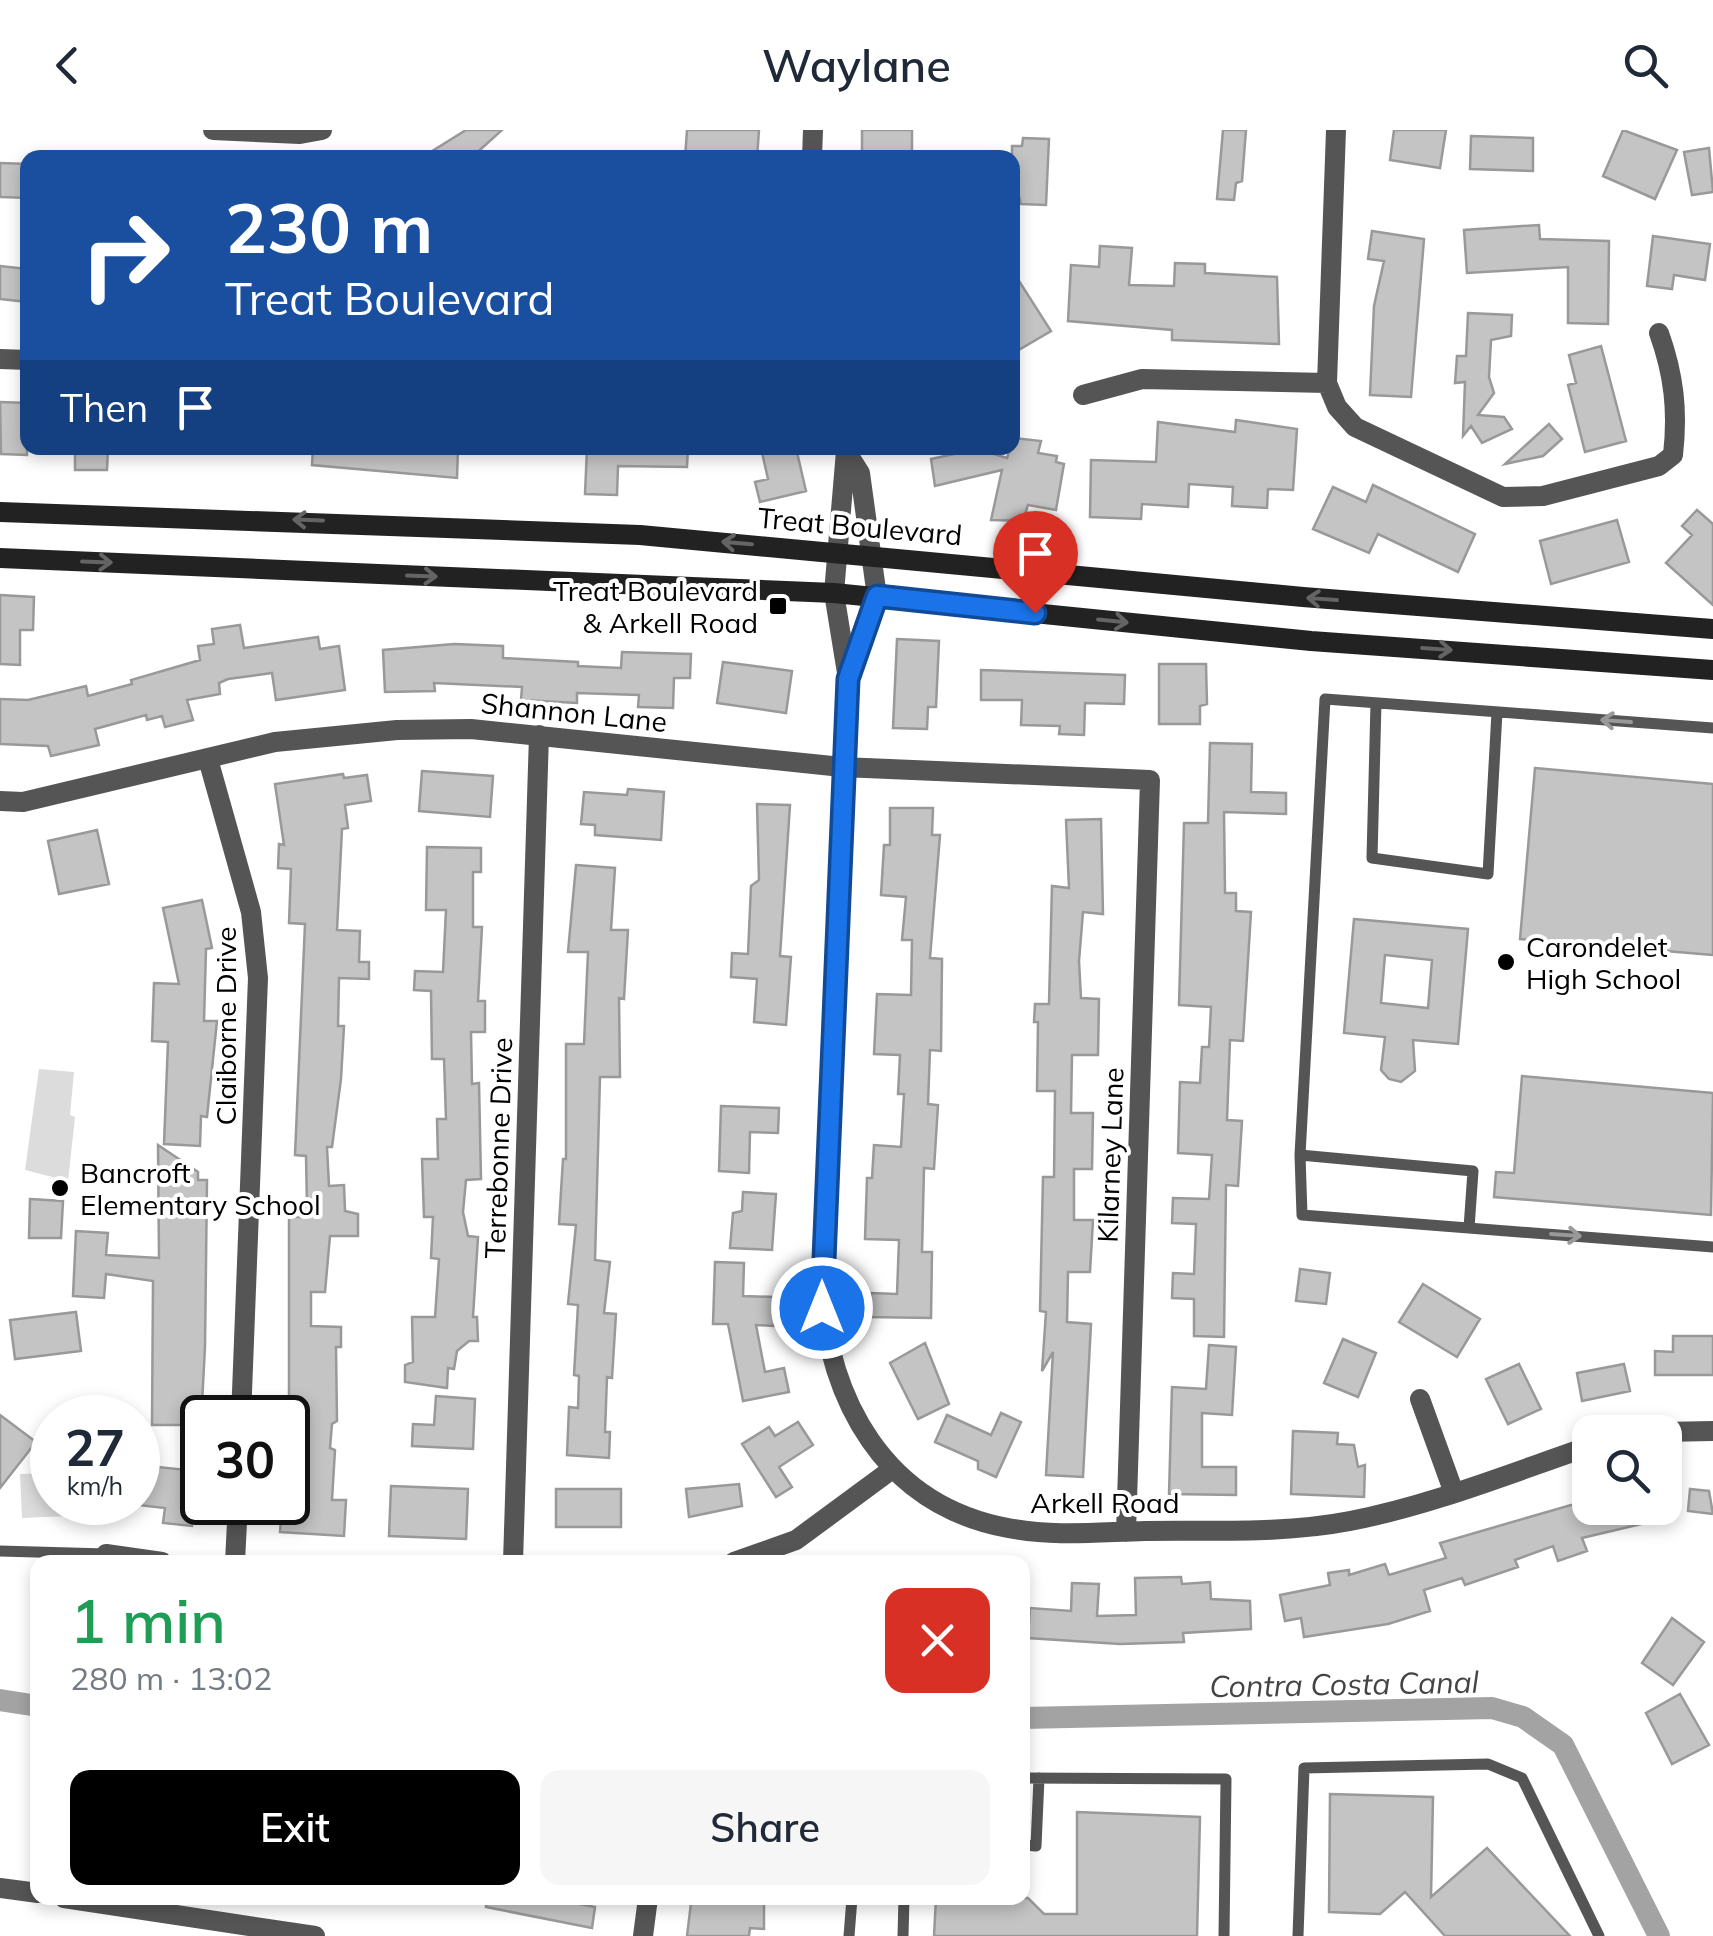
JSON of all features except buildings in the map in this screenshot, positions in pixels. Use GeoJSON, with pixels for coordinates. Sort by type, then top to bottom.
{"type":"FeatureCollection","features":[{"type":"Feature","properties":{"kind":"main road","name":"Treat Boulevard"},"geometry":{"type":"LineString","coordinates":[[0,512],[475,527],[834,550],[1303,598],[1713,629]]}},
{"type":"Feature","properties":{"kind":"main road"},"geometry":{"type":"LineString","coordinates":[[0,558],[834,593],[1312,641],[1713,670]]}},
{"type":"Feature","properties":{"kind":"street"},"geometry":{"type":"LineString","coordinates":[[213,130],[300,134],[322,130]]}},
{"type":"Feature","properties":{"kind":"street"},"geometry":{"type":"LineString","coordinates":[[1336,130],[1327,384],[1337,407],[1356,427],[1503,497],[1543,496],[1659,466],[1673,456],[1675,378],[1659,333]]}},
{"type":"Feature","properties":{"kind":"street"},"geometry":{"type":"LineString","coordinates":[[1083,395],[1142,379],[1327,384]]}},
{"type":"Feature","properties":{"kind":"street","name":"Arkell Road"},"geometry":{"type":"LineString","coordinates":[[844,455],[834,550],[834,593],[848,679],[820,1284],[824,1332],[858,1426],[892,1470],[962,1512],[1005,1528],[1054,1534],[1285,1529],[1348,1522],[1454,1493],[1572,1452]]}},
{"type":"Feature","properties":{"kind":"street","name":"Arkell Road"},"geometry":{"type":"LineString","coordinates":[[848,679],[877,596],[860,473],[849,455]]}},
{"type":"Feature","properties":{"kind":"street","name":"Shannon Lane"},"geometry":{"type":"LineString","coordinates":[[0,801],[23,802],[275,742],[396,730],[471,729],[842,767],[1150,780]]}},
{"type":"Feature","properties":{"kind":"street","name":"Terrebonne Drive"},"geometry":{"type":"LineString","coordinates":[[512,1555],[538,735]]}},
{"type":"Feature","properties":{"kind":"street","name":"Claiborne Drive"},"geometry":{"type":"LineString","coordinates":[[208,759],[252,912],[258,978],[242,1395]]}},
{"type":"Feature","properties":{"kind":"street","name":"Kilarney Lane"},"geometry":{"type":"LineString","coordinates":[[1126,1532],[1150,780]]}},
{"type":"Feature","properties":{"kind":"street"},"geometry":{"type":"LineString","coordinates":[[1420,1399],[1454,1493]]}},
{"type":"Feature","properties":{"kind":"street"},"geometry":{"type":"LineString","coordinates":[[1682,1432],[1713,1431]]}},
{"type":"Feature","properties":{"kind":"street"},"geometry":{"type":"LineString","coordinates":[[754,1555],[796,1540],[892,1470]]}},
{"type":"Feature","properties":{"kind":"street"},"geometry":{"type":"LineString","coordinates":[[235,1555],[237,1525]]}},
{"type":"Feature","properties":{"kind":"street"},"geometry":{"type":"LineString","coordinates":[[106,1554],[113,1555]]}},
{"type":"Feature","properties":{"kind":"street"},"geometry":{"type":"LineString","coordinates":[[0,1888],[30,1893]]}},
{"type":"Feature","properties":{"kind":"street"},"geometry":{"type":"LineString","coordinates":[[110,1905],[315,1936]]}},
{"type":"Feature","properties":{"kind":"street"},"geometry":{"type":"LineString","coordinates":[[644,1936],[647,1905]]}},
{"type":"Feature","properties":{"kind":"lane"},"geometry":{"type":"LineString","coordinates":[[1713,728],[1325,699],[1300,1155],[1302,1215],[1713,1246]]}},
{"type":"Feature","properties":{"kind":"lane"},"geometry":{"type":"LineString","coordinates":[[1376,703],[1372,858],[1488,874],[1497,712]]}},
{"type":"Feature","properties":{"kind":"lane"},"geometry":{"type":"LineString","coordinates":[[1300,1155],[1473,1171],[1469,1228]]}},
{"type":"Feature","properties":{"kind":"lane"},"geometry":{"type":"LineString","coordinates":[[0,1550],[106,1554]]}},
{"type":"Feature","properties":{"kind":"lane"},"geometry":{"type":"LineString","coordinates":[[1298,1936],[1304,1768],[1488,1764],[1522,1778],[1599,1936]]}},
{"type":"Feature","properties":{"kind":"lane"},"geometry":{"type":"LineString","coordinates":[[1030,1778],[1226,1779],[1224,1936]]}},
{"type":"Feature","properties":{"kind":"lane"},"geometry":{"type":"LineString","coordinates":[[1030,1846],[1036,1846],[1039,1778]]}},
{"type":"Feature","properties":{"kind":"lane"},"geometry":{"type":"LineString","coordinates":[[849,1936],[851,1905]]}},
{"type":"Feature","properties":{"kind":"lane"},"geometry":{"type":"LineString","coordinates":[[902,1936],[904,1905]]}},
{"type":"Feature","properties":{"kind":"shaded area"},"geometry":{"type":"Polygon","coordinates":[[[39,1069],[74,1072],[70,1115],[75,1117],[68,1181],[25,1170],[39,1069]]]}},
{"type":"Feature","properties":{"kind":"shaded area"},"geometry":{"type":"Polygon","coordinates":[[[20,1474],[30,1474],[30,1518],[22,1518],[20,1474]]]}},
{"type":"Feature","properties":{"kind":"waterway","name":"Contra Costa Canal"},"geometry":{"type":"LineString","coordinates":[[0,1700],[30,1705]]}},
{"type":"Feature","properties":{"kind":"waterway","name":"Contra Costa Canal"},"geometry":{"type":"LineString","coordinates":[[1030,1718],[1492,1708],[1523,1717],[1563,1745],[1659,1936]]}},
{"type":"Feature","properties":{"kind":"place","name":"Treat Boulevard & Arkell Road"},"geometry":{"type":"Point","coordinates":[778,606]}},
{"type":"Feature","properties":{"kind":"place","name":"Carondelet High School"},"geometry":{"type":"Point","coordinates":[1506,962]}},
{"type":"Feature","properties":{"kind":"place","name":"Bancroft Elementary School"},"geometry":{"type":"Point","coordinates":[60,1188]}},
{"type":"Feature","properties":{"kind":"route"},"geometry":{"type":"LineString","coordinates":[[822,1308],[848,679],[877,596],[1035,613]]}}]}
